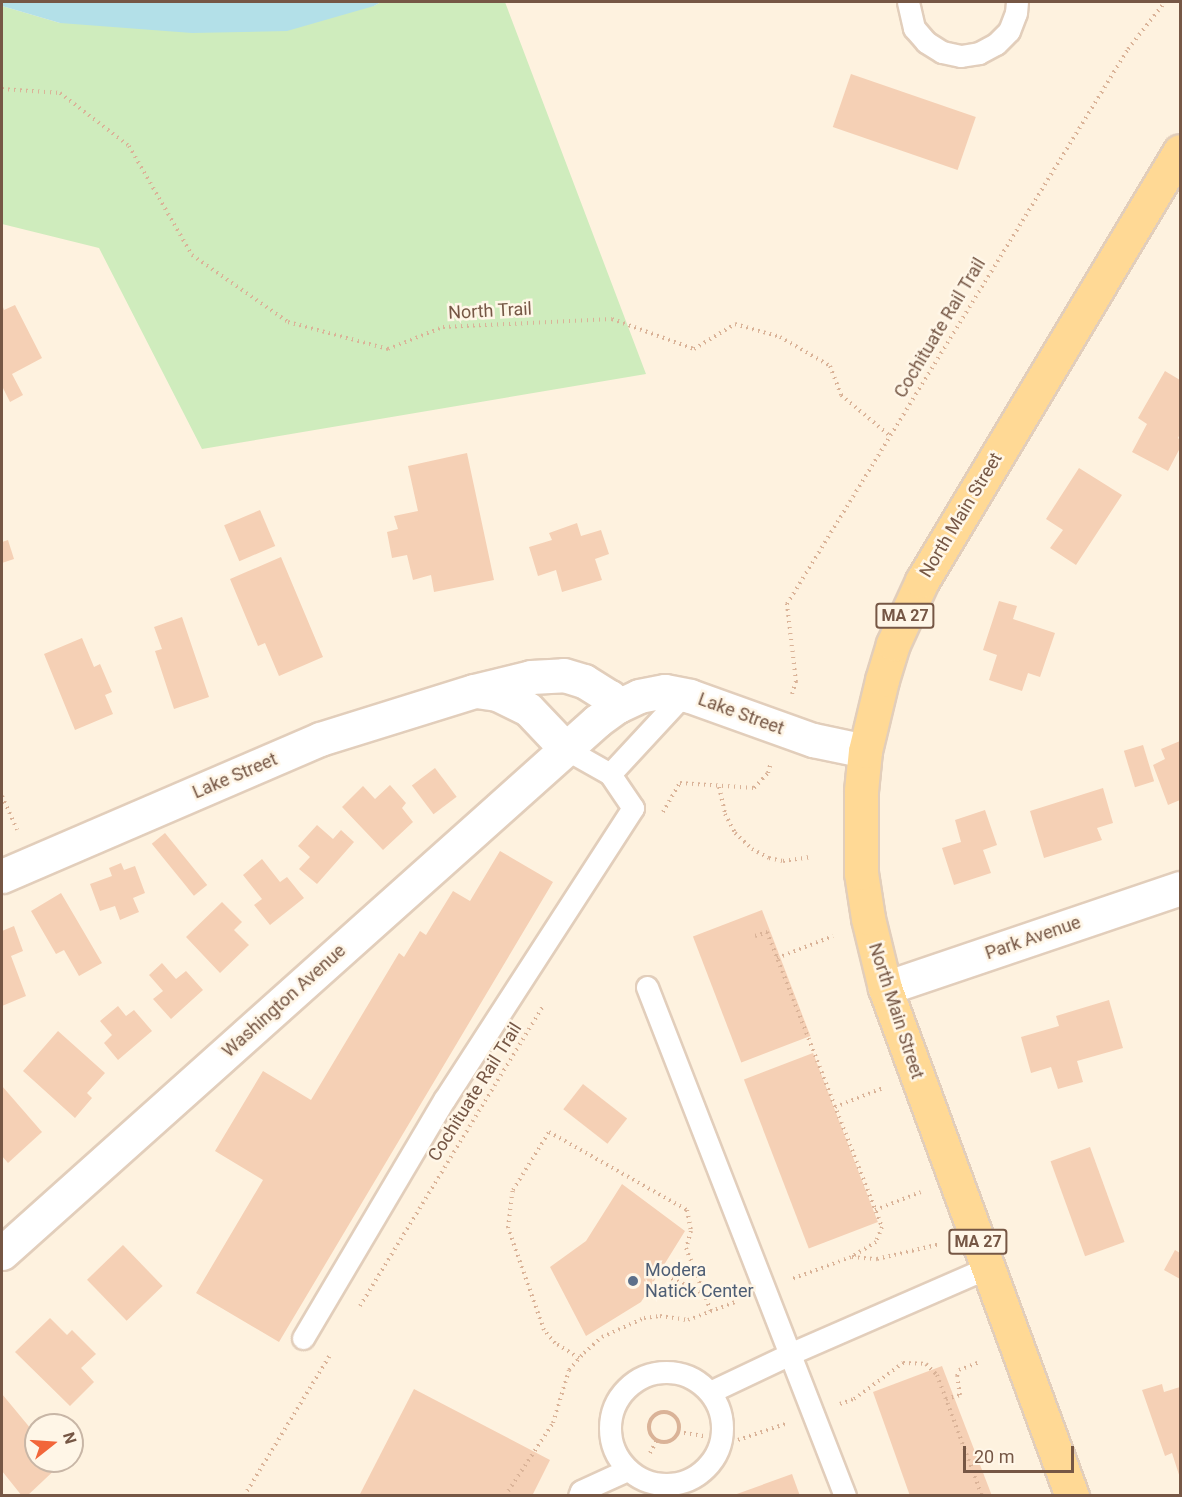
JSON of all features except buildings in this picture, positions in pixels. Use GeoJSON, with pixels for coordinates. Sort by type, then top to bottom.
{"type":"FeatureCollection","features":[{"type":"Feature","properties":{"kind":"main road","name":"North Main Street"},"geometry":{"type":"LineString","coordinates":[[1072,1496],[885,988],[868,918],[861,873],[861,791],[865,751],[873,713],[893,644],[922,581],[1180,151]]}},
{"type":"Feature","properties":{"kind":"street","name":"Lake Street"},"geometry":{"type":"LineString","coordinates":[[2,876],[320,739],[474,691],[531,677],[564,675],[584,681],[610,697],[618,706]]}},
{"type":"Feature","properties":{"kind":"street","name":"Lake Street"},"geometry":{"type":"LineString","coordinates":[[474,691],[497,694],[528,709],[566,750],[597,721],[618,706],[639,696],[665,690],[684,694],[813,740],[865,751]]}},
{"type":"Feature","properties":{"kind":"street","name":"Washington Avenue"},"geometry":{"type":"LineString","coordinates":[[2,1253],[566,750]]}},
{"type":"Feature","properties":{"kind":"street","name":"Park Avenue"},"geometry":{"type":"LineString","coordinates":[[885,988],[1180,888]]}},
{"type":"Feature","properties":{"kind":"lane"},"geometry":{"type":"LineString","coordinates":[[908,2],[914,28],[926,42],[942,52],[961,56],[979,53],[996,44],[1009,31],[1016,13],[1017,2]]}},
{"type":"Feature","properties":{"kind":"lane"},"geometry":{"type":"LineString","coordinates":[[610,774],[684,694]]}},
{"type":"Feature","properties":{"kind":"lane"},"geometry":{"type":"LineString","coordinates":[[303,1338],[444,1100],[633,808],[610,774],[566,750]]}},
{"type":"Feature","properties":{"kind":"lane"},"geometry":{"type":"LineString","coordinates":[[647,987],[792,1353],[845,1496]]}},
{"type":"Feature","properties":{"kind":"lane"},"geometry":{"type":"LineString","coordinates":[[710,1392],[792,1353],[987,1268]]}},
{"type":"Feature","properties":{"kind":"lane"},"geometry":{"type":"LineString","coordinates":[[661,1371],[679,1372],[696,1380],[710,1392],[720,1408],[723,1428],[720,1447],[710,1464],[695,1477],[677,1484],[657,1484],[637,1478],[627,1470],[616,1455],[610,1437],[610,1419],[616,1401],[628,1386],[642,1376],[661,1371]]}},
{"type":"Feature","properties":{"kind":"lane"},"geometry":{"type":"LineString","coordinates":[[580,1494],[627,1470]]}},
{"type":"Feature","properties":{"kind":"path","name":"Cochituate Rail Trail"},"geometry":{"type":"LineString","coordinates":[[794,686],[788,604],[1128,49],[1165,2]]}},
{"type":"Feature","properties":{"kind":"path","name":"North Trail"},"geometry":{"type":"LineString","coordinates":[[2,89],[60,93],[129,146],[192,255],[288,322],[388,349],[443,327],[612,319],[694,349],[735,324],[780,337],[830,366],[841,395],[890,436]]}},
{"type":"Feature","properties":{"kind":"path"},"geometry":{"type":"LineString","coordinates":[[662,814],[680,783],[754,788],[768,773]]}},
{"type":"Feature","properties":{"kind":"path"},"geometry":{"type":"LineString","coordinates":[[719,787],[724,814],[735,834],[752,849],[769,858],[783,861],[811,857]]}},
{"type":"Feature","properties":{"kind":"path"},"geometry":{"type":"LineString","coordinates":[[755,936],[767,932],[882,1227],[876,1242],[851,1257],[787,1281]]}},
{"type":"Feature","properties":{"kind":"path"},"geometry":{"type":"LineString","coordinates":[[777,958],[832,936]]}},
{"type":"Feature","properties":{"kind":"path","name":"Cochituate Rail Trail"},"geometry":{"type":"LineString","coordinates":[[356,1312],[549,997]]}},
{"type":"Feature","properties":{"kind":"path"},"geometry":{"type":"LineString","coordinates":[[835,1107],[883,1088]]}},
{"type":"Feature","properties":{"kind":"path"},"geometry":{"type":"LineString","coordinates":[[579,1358],[555,1343],[544,1330],[508,1228],[513,1190],[549,1132],[687,1210],[691,1231],[686,1248],[711,1311]]}},
{"type":"Feature","properties":{"kind":"path"},"geometry":{"type":"LineString","coordinates":[[875,1209],[921,1192]]}},
{"type":"Feature","properties":{"kind":"path"},"geometry":{"type":"LineString","coordinates":[[851,1257],[877,1260],[940,1244]]}},
{"type":"Feature","properties":{"kind":"path"},"geometry":{"type":"LineString","coordinates":[[650,1268],[704,1294]]}},
{"type":"Feature","properties":{"kind":"path"},"geometry":{"type":"LineString","coordinates":[[505,1496],[553,1423],[569,1370],[602,1337],[644,1318],[660,1316],[688,1320],[747,1297]]}},
{"type":"Feature","properties":{"kind":"path"},"geometry":{"type":"LineString","coordinates":[[244,1496],[331,1353]]}},
{"type":"Feature","properties":{"kind":"path"},"geometry":{"type":"LineString","coordinates":[[946,1399],[960,1395],[957,1376],[960,1370],[980,1362]]}},
{"type":"Feature","properties":{"kind":"path"},"geometry":{"type":"LineString","coordinates":[[854,1399],[903,1363],[926,1364],[937,1375],[981,1496]]}},
{"type":"Feature","properties":{"kind":"path"},"geometry":{"type":"LineString","coordinates":[[661,1413],[674,1416],[679,1424],[678,1432],[671,1440],[657,1440],[651,1432],[650,1423],[661,1413]]}},
{"type":"Feature","properties":{"kind":"path"},"geometry":{"type":"LineString","coordinates":[[738,1440],[792,1421]]}},
{"type":"Feature","properties":{"kind":"path"},"geometry":{"type":"LineString","coordinates":[[678,1432],[704,1436]]}},
{"type":"Feature","properties":{"kind":"path"},"geometry":{"type":"LineString","coordinates":[[648,1456],[657,1440]]}},
{"type":"Feature","properties":{"kind":"green space"},"geometry":{"type":"Polygon","coordinates":[[[381,2],[505,2],[646,374],[202,449],[99,248],[2,224],[2,6],[60,23],[374,6],[381,2]]]}},
{"type":"Feature","properties":{"kind":"water"},"geometry":{"type":"Polygon","coordinates":[[[2,2],[381,2],[287,31],[192,33],[60,23],[2,6],[2,2]]]}},
{"type":"Feature","properties":{"kind":"place","name":"Modera Natick Center"},"geometry":{"type":"Point","coordinates":[633,1281]}}]}
